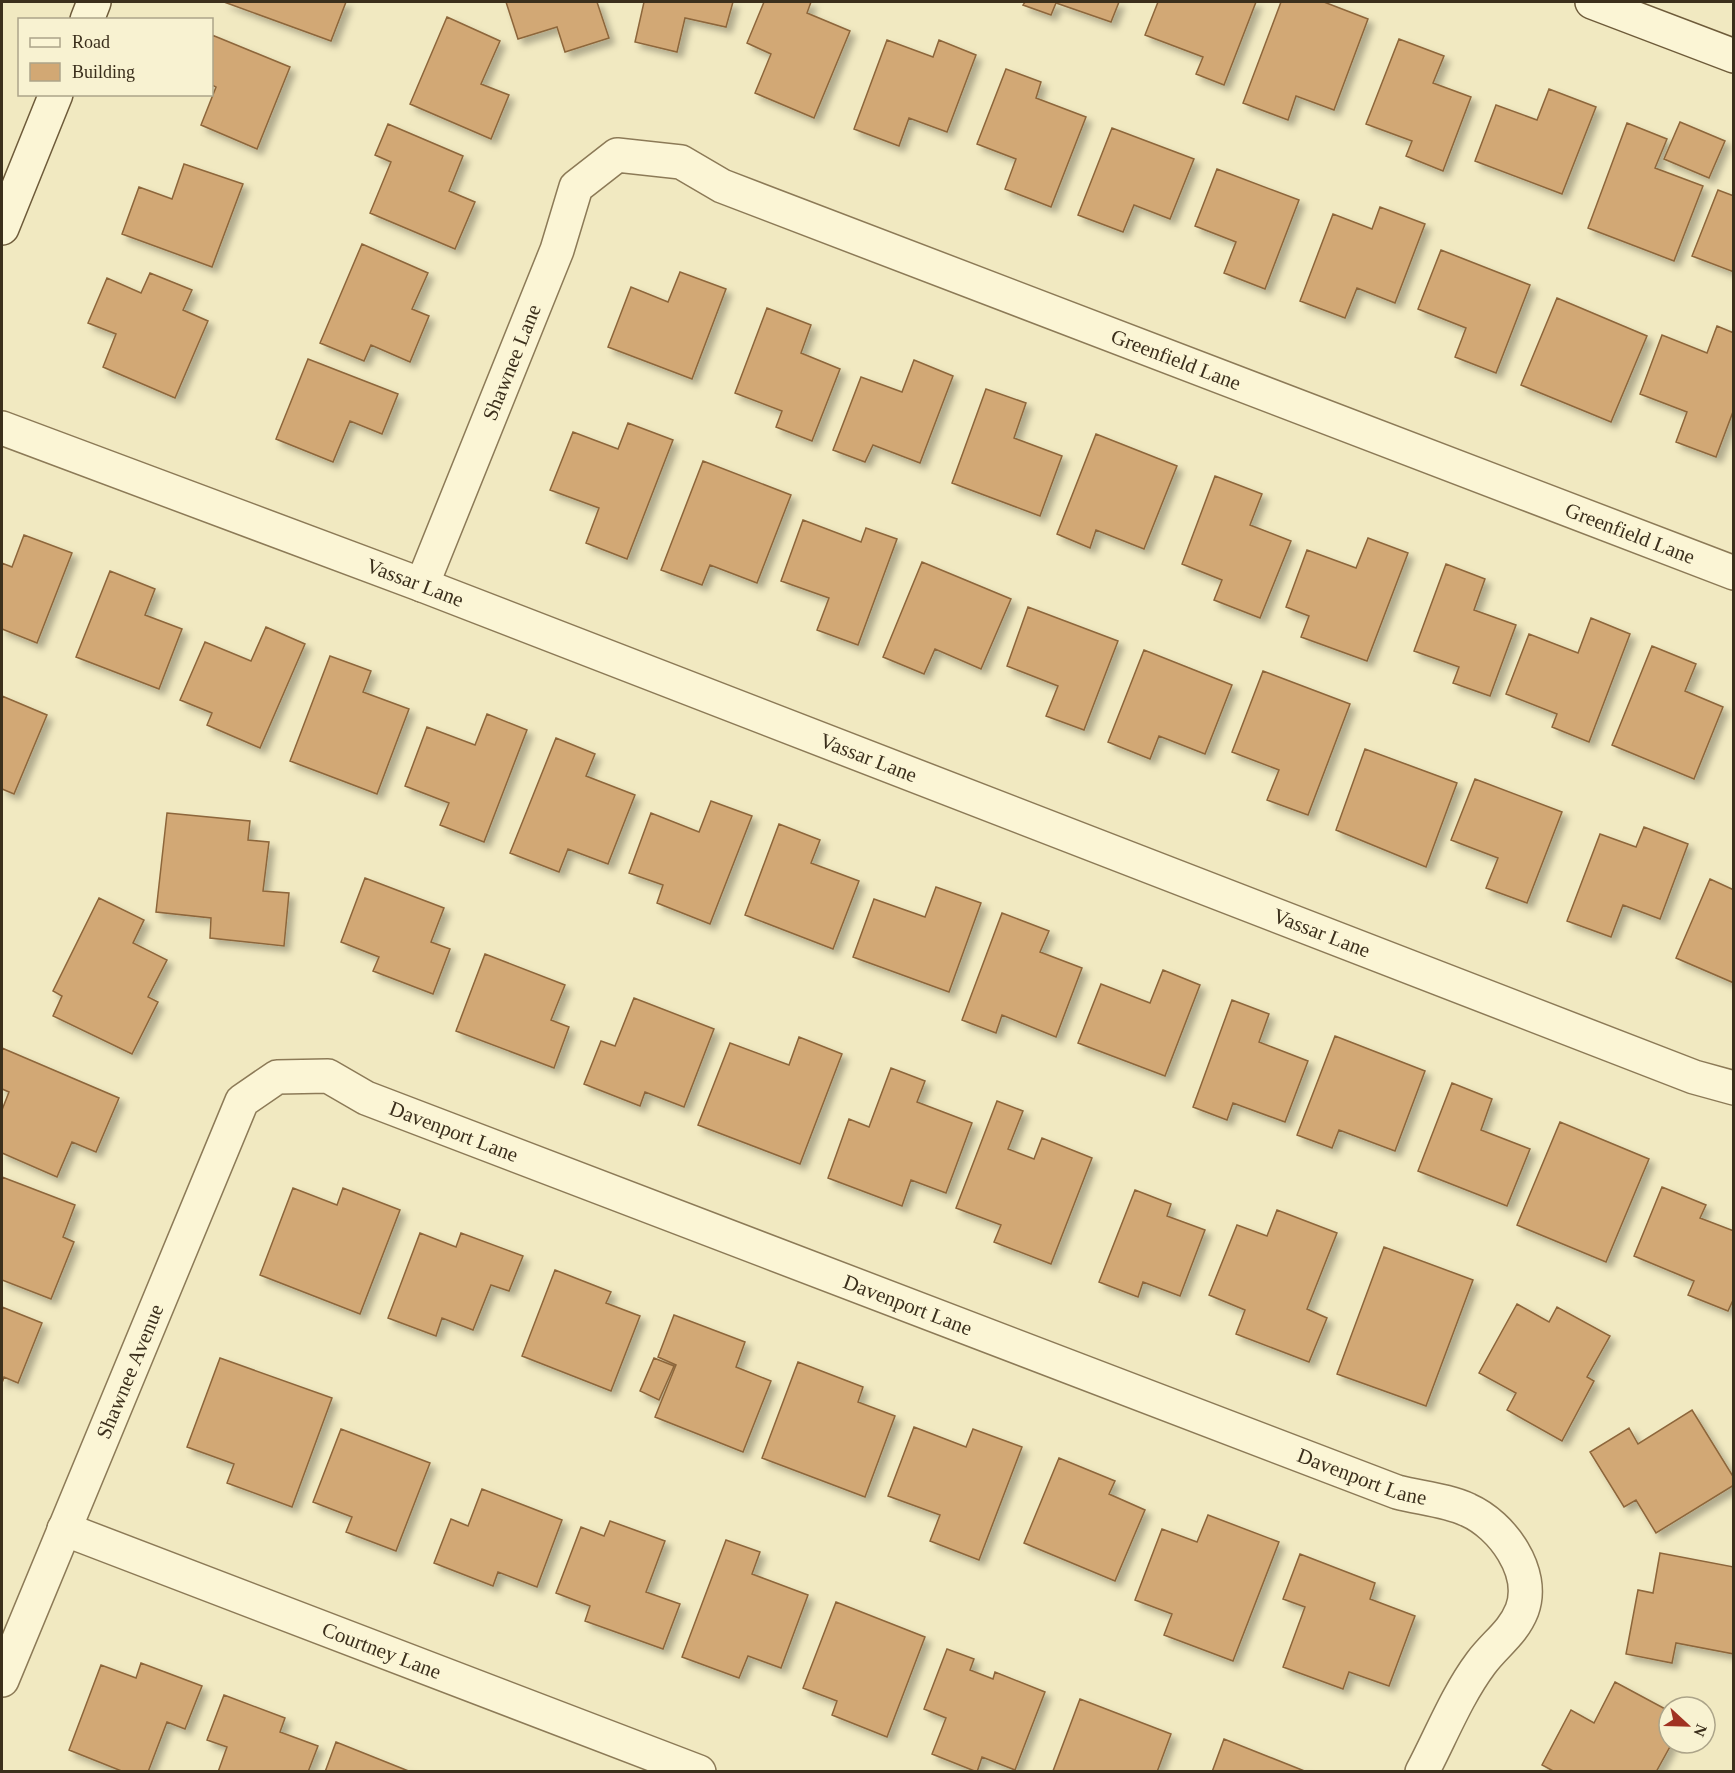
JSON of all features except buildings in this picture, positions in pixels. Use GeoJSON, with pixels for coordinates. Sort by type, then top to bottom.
{"type":"FeatureCollection","features":[{"type":"Feature","properties":{"kind":"street"},"geometry":{"type":"LineString","coordinates":[[88,18],[94,2]]}},
{"type":"Feature","properties":{"kind":"street"},"geometry":{"type":"LineString","coordinates":[[1592,2],[1734,56]]}},
{"type":"Feature","properties":{"kind":"street"},"geometry":{"type":"LineString","coordinates":[[2,228],[55,96]]}},
{"type":"Feature","properties":{"kind":"street","name":"Greenfield Lane"},"geometry":{"type":"LineString","coordinates":[[617,155],[681,162],[722,186],[1734,573]]}},
{"type":"Feature","properties":{"kind":"street","name":"Shawnee Lane"},"geometry":{"type":"LineString","coordinates":[[422,585],[557,250],[576,187],[617,155]]}},
{"type":"Feature","properties":{"kind":"street","name":"Vassar Lane"},"geometry":{"type":"LineString","coordinates":[[2,428],[422,585],[1683,1072],[1734,1088]]}},
{"type":"Feature","properties":{"kind":"street","name":"Davenport Lane"},"geometry":{"type":"LineString","coordinates":[[277,1077],[328,1076],[366,1098],[1386,1488],[1469,1510],[1499,1532],[1521,1565],[1524,1586],[1523,1607],[1510,1632],[1480,1664],[1422,1772]]}},
{"type":"Feature","properties":{"kind":"street","name":"Shawnee Avenue"},"geometry":{"type":"LineString","coordinates":[[2,1680],[242,1101],[277,1077]]}},
{"type":"Feature","properties":{"kind":"street","name":"Courtney Lane"},"geometry":{"type":"LineString","coordinates":[[64,1529],[699,1772]]}}]}
